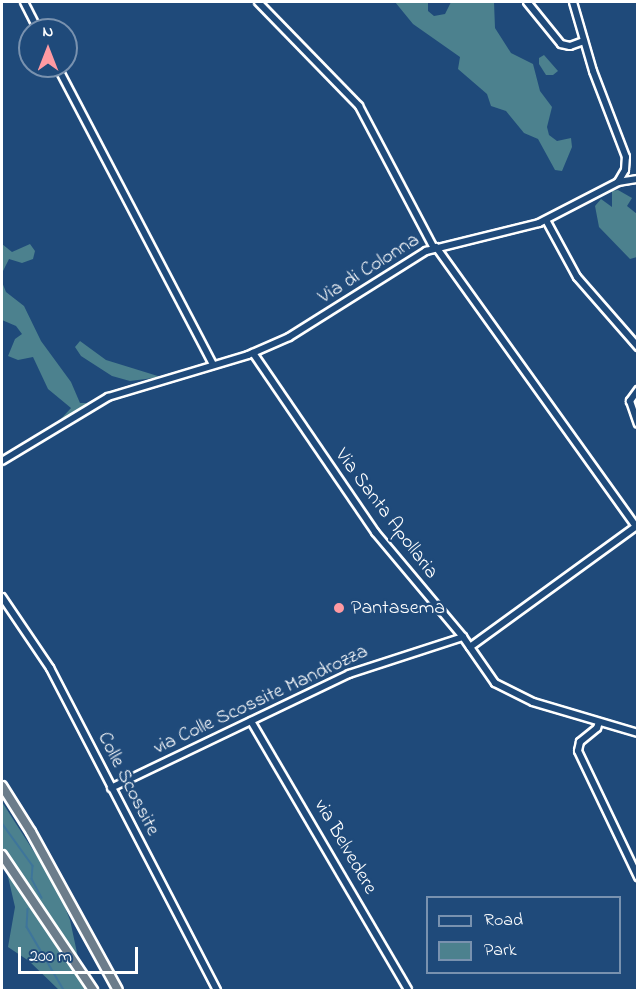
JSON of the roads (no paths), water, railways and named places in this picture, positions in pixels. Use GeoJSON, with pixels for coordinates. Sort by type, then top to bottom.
{"type":"FeatureCollection","features":[{"type":"Feature","properties":{"kind":"highway"},"geometry":{"type":"LineString","coordinates":[[2,786],[31,832],[118,990]]}},
{"type":"Feature","properties":{"kind":"highway"},"geometry":{"type":"LineString","coordinates":[[2,855],[93,990]]}},
{"type":"Feature","properties":{"kind":"street"},"geometry":{"type":"LineString","coordinates":[[24,2],[32,18]]}},
{"type":"Feature","properties":{"kind":"street"},"geometry":{"type":"LineString","coordinates":[[258,2],[359,106],[435,248],[637,525],[470,647]]}},
{"type":"Feature","properties":{"kind":"street"},"geometry":{"type":"LineString","coordinates":[[527,2],[561,44],[570,46],[584,41]]}},
{"type":"Feature","properties":{"kind":"street"},"geometry":{"type":"LineString","coordinates":[[573,2],[584,41],[627,157],[626,170],[618,182]]}},
{"type":"Feature","properties":{"kind":"street"},"geometry":{"type":"LineString","coordinates":[[63,78],[213,365]]}},
{"type":"Feature","properties":{"kind":"street","name":"Via di Colonna"},"geometry":{"type":"LineString","coordinates":[[2,461],[108,397],[253,353],[310,325],[395,268],[435,248],[546,220],[618,182],[638,179]]}},
{"type":"Feature","properties":{"kind":"street"},"geometry":{"type":"LineString","coordinates":[[546,220],[576,274],[638,347]]}},
{"type":"Feature","properties":{"kind":"street","name":"Via Santa Apollaria"},"geometry":{"type":"LineString","coordinates":[[253,353],[389,550],[463,637],[491,679],[507,691],[638,733]]}},
{"type":"Feature","properties":{"kind":"street"},"geometry":{"type":"LineString","coordinates":[[638,390],[630,401],[638,424]]}},
{"type":"Feature","properties":{"kind":"street","name":"Colle Scossite"},"geometry":{"type":"LineString","coordinates":[[2,597],[46,660],[217,990]]}},
{"type":"Feature","properties":{"kind":"street","name":"via Colle Scossite Mandrozza"},"geometry":{"type":"LineString","coordinates":[[111,788],[349,674],[463,637]]}},
{"type":"Feature","properties":{"kind":"street","name":"via Belvedere"},"geometry":{"type":"LineString","coordinates":[[251,721],[408,990]]}},
{"type":"Feature","properties":{"kind":"street"},"geometry":{"type":"LineString","coordinates":[[599,722],[597,728],[580,742],[578,751],[595,794],[638,877]]}},
{"type":"Feature","properties":{"kind":"waterway"},"geometry":{"type":"LineString","coordinates":[[2,823],[33,866],[32,879],[42,898]]}},
{"type":"Feature","properties":{"kind":"waterway"},"geometry":{"type":"LineString","coordinates":[[28,909],[27,927],[64,990]]}},
{"type":"Feature","properties":{"kind":"place","name":"Pantasema"},"geometry":{"type":"Point","coordinates":[339,608]}}]}
